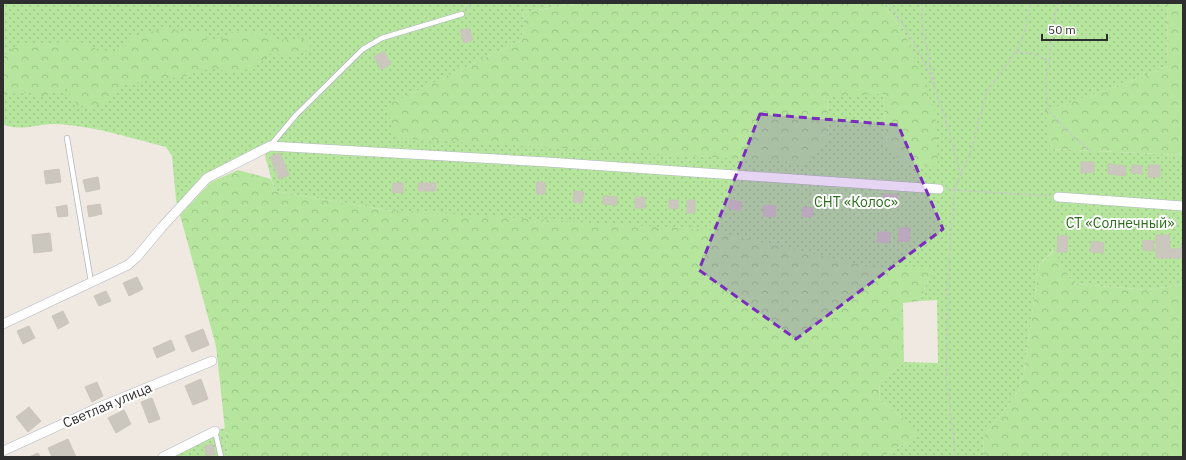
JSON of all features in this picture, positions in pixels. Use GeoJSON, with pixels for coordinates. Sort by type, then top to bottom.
{"type":"FeatureCollection","features":[{"type":"Feature","properties":{"kind":"street"},"geometry":{"type":"LineString","coordinates":[[3,324],[128,265],[189,196],[207,178],[270,146],[547,162],[943,189]]}},
{"type":"Feature","properties":{"kind":"street"},"geometry":{"type":"LineString","coordinates":[[1058,197],[1183,206]]}},
{"type":"Feature","properties":{"kind":"street","name":"Светлая улица"},"geometry":{"type":"LineString","coordinates":[[3,451],[95,409],[212,361]]}},
{"type":"Feature","properties":{"kind":"street"},"geometry":{"type":"LineString","coordinates":[[163,457],[215,431]]}},
{"type":"Feature","properties":{"kind":"lane"},"geometry":{"type":"LineString","coordinates":[[270,146],[296,115],[363,49],[382,38],[462,14]]}},
{"type":"Feature","properties":{"kind":"lane"},"geometry":{"type":"LineString","coordinates":[[67,138],[91,282]]}},
{"type":"Feature","properties":{"kind":"lane"},"geometry":{"type":"LineString","coordinates":[[215,431],[221,457]]}},
{"type":"Feature","properties":{"kind":"path"},"geometry":{"type":"LineString","coordinates":[[462,14],[472,3]]}},
{"type":"Feature","properties":{"kind":"path"},"geometry":{"type":"LineString","coordinates":[[889,3],[921,56],[936,91],[961,176]]}},
{"type":"Feature","properties":{"kind":"path"},"geometry":{"type":"LineString","coordinates":[[922,3],[922,25],[936,91]]}},
{"type":"Feature","properties":{"kind":"path"},"geometry":{"type":"LineString","coordinates":[[954,457],[956,452],[947,380],[948,280],[954,190],[971,151],[986,94],[990,86],[1015,52],[1024,34],[1030,3]]}},
{"type":"Feature","properties":{"kind":"path"},"geometry":{"type":"LineString","coordinates":[[1057,3],[1046,82],[1048,109],[1065,129],[1091,151]]}},
{"type":"Feature","properties":{"kind":"path"},"geometry":{"type":"LineString","coordinates":[[1015,52],[1032,53],[1049,62]]}},
{"type":"Feature","properties":{"kind":"path"},"geometry":{"type":"LineString","coordinates":[[943,189],[1058,197]]}},
{"type":"Feature","properties":{"kind":"highlighted area"},"geometry":{"type":"Polygon","coordinates":[[[760,114],[898,125],[943,229],[796,339],[699,270],[760,114]]]}},
{"type":"Feature","properties":{"kind":"green space"},"geometry":{"type":"Polygon","coordinates":[[[3,3],[581,3],[524,12],[522,40],[388,105],[829,137],[827,95],[883,93],[887,148],[906,37],[883,3],[1167,3],[1168,66],[1142,77],[1046,111],[1051,149],[1183,155],[1183,284],[1148,290],[1077,284],[1070,279],[1053,251],[1039,265],[1024,372],[1017,394],[984,436],[983,457],[882,457],[908,442],[901,417],[879,399],[880,382],[904,362],[938,363],[937,300],[920,301],[932,269],[878,269],[386,210],[275,191],[265,156],[269,147],[207,178],[179,209],[176,200],[172,156],[166,147],[110,132],[68,125],[48,124],[22,128],[3,124],[3,3]]]}},
{"type":"Feature","properties":{"kind":"green space"},"geometry":{"type":"Polygon","coordinates":[[[581,3],[883,3],[906,37],[936,114],[938,167],[903,162],[887,148],[883,94],[827,96],[829,137],[808,163],[394,138],[387,105],[522,40],[524,12],[581,3]]]}},
{"type":"Feature","properties":{"kind":"green space"},"geometry":{"type":"Polygon","coordinates":[[[1167,3],[1183,3],[1183,155],[1051,149],[1045,111],[1142,77],[1168,66],[1167,3]]]}},
{"type":"Feature","properties":{"kind":"green space"},"geometry":{"type":"Polygon","coordinates":[[[167,28],[185,33],[205,33],[207,41],[218,41],[231,32],[263,33],[276,40],[303,39],[311,43],[309,49],[294,55],[270,54],[260,63],[237,74],[213,68],[181,77],[122,84],[106,101],[91,108],[77,105],[66,88],[40,98],[30,93],[3,94],[3,56],[14,48],[27,43],[42,44],[72,41],[85,44],[96,49],[114,52],[125,48],[130,37],[167,28]]]}},
{"type":"Feature","properties":{"kind":"green space"},"geometry":{"type":"Polygon","coordinates":[[[238,170],[271,179],[275,191],[386,210],[709,230],[878,269],[932,269],[920,301],[903,303],[904,362],[880,382],[879,399],[901,417],[917,433],[908,442],[882,457],[228,457],[216,346],[180,215],[211,182],[238,170]]]}},
{"type":"Feature","properties":{"kind":"green space"},"geometry":{"type":"Polygon","coordinates":[[[1054,251],[1070,279],[1077,284],[1148,290],[1183,284],[1183,457],[983,457],[984,436],[1017,394],[1024,372],[1039,265],[1054,251]]]}},
{"type":"Feature","properties":{"kind":"green space"},"geometry":{"type":"Polygon","coordinates":[[[225,428],[228,457],[163,457],[215,431],[225,428]]]}},
{"type":"Feature","properties":{"kind":"building"},"geometry":{"type":"Polygon","coordinates":[[[469,28],[473,40],[464,43],[460,31],[469,28]]]}},
{"type":"Feature","properties":{"kind":"building"},"geometry":{"type":"Polygon","coordinates":[[[384,51],[391,64],[381,70],[374,57],[384,51]]]}},
{"type":"Feature","properties":{"kind":"building"},"geometry":{"type":"Polygon","coordinates":[[[280,153],[289,175],[279,179],[270,157],[280,153]]]}},
{"type":"Feature","properties":{"kind":"building"},"geometry":{"type":"Polygon","coordinates":[[[1081,162],[1094,162],[1094,172],[1081,173],[1081,162]]]}},
{"type":"Feature","properties":{"kind":"building"},"geometry":{"type":"Polygon","coordinates":[[[1108,164],[1126,166],[1125,176],[1108,174],[1108,164]]]}},
{"type":"Feature","properties":{"kind":"building"},"geometry":{"type":"Polygon","coordinates":[[[1132,165],[1142,166],[1142,174],[1131,173],[1132,165]]]}},
{"type":"Feature","properties":{"kind":"building"},"geometry":{"type":"Polygon","coordinates":[[[1148,165],[1160,165],[1160,177],[1148,177],[1148,165]]]}},
{"type":"Feature","properties":{"kind":"building"},"geometry":{"type":"Polygon","coordinates":[[[59,169],[61,182],[46,184],[44,171],[59,169]]]}},
{"type":"Feature","properties":{"kind":"building"},"geometry":{"type":"Polygon","coordinates":[[[98,177],[100,189],[86,192],[83,180],[98,177]]]}},
{"type":"Feature","properties":{"kind":"building"},"geometry":{"type":"Polygon","coordinates":[[[537,182],[545,182],[545,194],[536,194],[537,182]]]}},
{"type":"Feature","properties":{"kind":"building"},"geometry":{"type":"Polygon","coordinates":[[[393,183],[403,183],[403,193],[392,192],[393,183]]]}},
{"type":"Feature","properties":{"kind":"building"},"geometry":{"type":"Polygon","coordinates":[[[419,183],[436,183],[435,191],[418,191],[419,183]]]}},
{"type":"Feature","properties":{"kind":"building"},"geometry":{"type":"Polygon","coordinates":[[[574,191],[584,192],[582,203],[573,202],[574,191]]]}},
{"type":"Feature","properties":{"kind":"building"},"geometry":{"type":"Polygon","coordinates":[[[883,194],[898,195],[897,208],[882,207],[883,194]]]}},
{"type":"Feature","properties":{"kind":"building"},"geometry":{"type":"Polygon","coordinates":[[[603,196],[617,197],[617,205],[603,204],[603,196]]]}},
{"type":"Feature","properties":{"kind":"building"},"geometry":{"type":"Polygon","coordinates":[[[635,197],[645,197],[645,208],[635,208],[635,197]]]}},
{"type":"Feature","properties":{"kind":"building"},"geometry":{"type":"Polygon","coordinates":[[[669,200],[678,200],[678,209],[669,208],[669,200]]]}},
{"type":"Feature","properties":{"kind":"building"},"geometry":{"type":"Polygon","coordinates":[[[687,200],[695,200],[695,213],[687,213],[687,200]]]}},
{"type":"Feature","properties":{"kind":"building"},"geometry":{"type":"Polygon","coordinates":[[[730,200],[742,202],[740,211],[728,208],[730,200]]]}},
{"type":"Feature","properties":{"kind":"building"},"geometry":{"type":"Polygon","coordinates":[[[100,204],[102,214],[89,217],[87,206],[100,204]]]}},
{"type":"Feature","properties":{"kind":"building"},"geometry":{"type":"Polygon","coordinates":[[[67,205],[68,216],[58,217],[56,207],[67,205]]]}},
{"type":"Feature","properties":{"kind":"building"},"geometry":{"type":"Polygon","coordinates":[[[764,205],[776,206],[775,217],[763,216],[764,205]]]}},
{"type":"Feature","properties":{"kind":"building"},"geometry":{"type":"Polygon","coordinates":[[[803,207],[813,208],[812,217],[802,216],[803,207]]]}},
{"type":"Feature","properties":{"kind":"building"},"geometry":{"type":"Polygon","coordinates":[[[899,228],[910,228],[909,242],[898,241],[899,228]]]}},
{"type":"Feature","properties":{"kind":"building"},"geometry":{"type":"Polygon","coordinates":[[[878,232],[890,232],[889,243],[877,242],[878,232]]]}},
{"type":"Feature","properties":{"kind":"building"},"geometry":{"type":"Polygon","coordinates":[[[50,233],[52,251],[34,253],[32,235],[50,233]]]}},
{"type":"Feature","properties":{"kind":"building"},"geometry":{"type":"Polygon","coordinates":[[[1156,235],[1169,235],[1170,249],[1181,249],[1181,243],[1183,243],[1183,258],[1156,258],[1156,235]]]}},
{"type":"Feature","properties":{"kind":"building"},"geometry":{"type":"Polygon","coordinates":[[[1058,236],[1068,236],[1067,252],[1057,252],[1058,236]]]}},
{"type":"Feature","properties":{"kind":"building"},"geometry":{"type":"Polygon","coordinates":[[[1143,240],[1154,241],[1153,251],[1143,250],[1143,240]]]}},
{"type":"Feature","properties":{"kind":"building"},"geometry":{"type":"Polygon","coordinates":[[[1092,241],[1104,243],[1103,253],[1090,252],[1092,241]]]}},
{"type":"Feature","properties":{"kind":"building"},"geometry":{"type":"Polygon","coordinates":[[[137,277],[143,289],[129,296],[123,283],[137,277]]]}},
{"type":"Feature","properties":{"kind":"building"},"geometry":{"type":"Polygon","coordinates":[[[106,291],[111,301],[99,306],[94,296],[106,291]]]}},
{"type":"Feature","properties":{"kind":"building"},"geometry":{"type":"Polygon","coordinates":[[[63,311],[69,323],[58,329],[52,316],[63,311]]]}},
{"type":"Feature","properties":{"kind":"building"},"geometry":{"type":"Polygon","coordinates":[[[29,326],[35,338],[23,344],[17,331],[29,326]]]}},
{"type":"Feature","properties":{"kind":"building"},"geometry":{"type":"Polygon","coordinates":[[[203,329],[209,345],[192,352],[185,336],[203,329]]]}},
{"type":"Feature","properties":{"kind":"building"},"geometry":{"type":"Polygon","coordinates":[[[171,340],[175,350],[157,358],[153,348],[171,340]]]}},
{"type":"Feature","properties":{"kind":"building"},"geometry":{"type":"Polygon","coordinates":[[[201,379],[208,399],[193,405],[185,386],[201,379]]]}},
{"type":"Feature","properties":{"kind":"building"},"geometry":{"type":"Polygon","coordinates":[[[97,382],[103,396],[92,402],[85,387],[97,382]]]}},
{"type":"Feature","properties":{"kind":"building"},"geometry":{"type":"Polygon","coordinates":[[[152,398],[160,419],[149,423],[141,402],[152,398]]]}},
{"type":"Feature","properties":{"kind":"building"},"geometry":{"type":"Polygon","coordinates":[[[29,407],[41,421],[28,432],[16,417],[29,407]]]}},
{"type":"Feature","properties":{"kind":"building"},"geometry":{"type":"Polygon","coordinates":[[[124,410],[131,424],[116,433],[108,418],[124,410]]]}},
{"type":"Feature","properties":{"kind":"building"},"geometry":{"type":"Polygon","coordinates":[[[68,439],[76,457],[52,457],[48,448],[68,439]]]}},
{"type":"Feature","properties":{"kind":"building"},"geometry":{"type":"Polygon","coordinates":[[[212,444],[215,454],[207,456],[204,447],[212,444]]]}},
{"type":"Feature","properties":{"kind":"building"},"geometry":{"type":"Polygon","coordinates":[[[38,453],[40,457],[29,457],[38,453]]]}},
{"type":"Feature","properties":{"kind":"park label","name":"СНТ «Колос»"},"geometry":{"type":"Point","coordinates":[856,202]}},
{"type":"Feature","properties":{"kind":"park label","name":"СТ «Солнечный»"},"geometry":{"type":"Point","coordinates":[1120,223]}}]}
